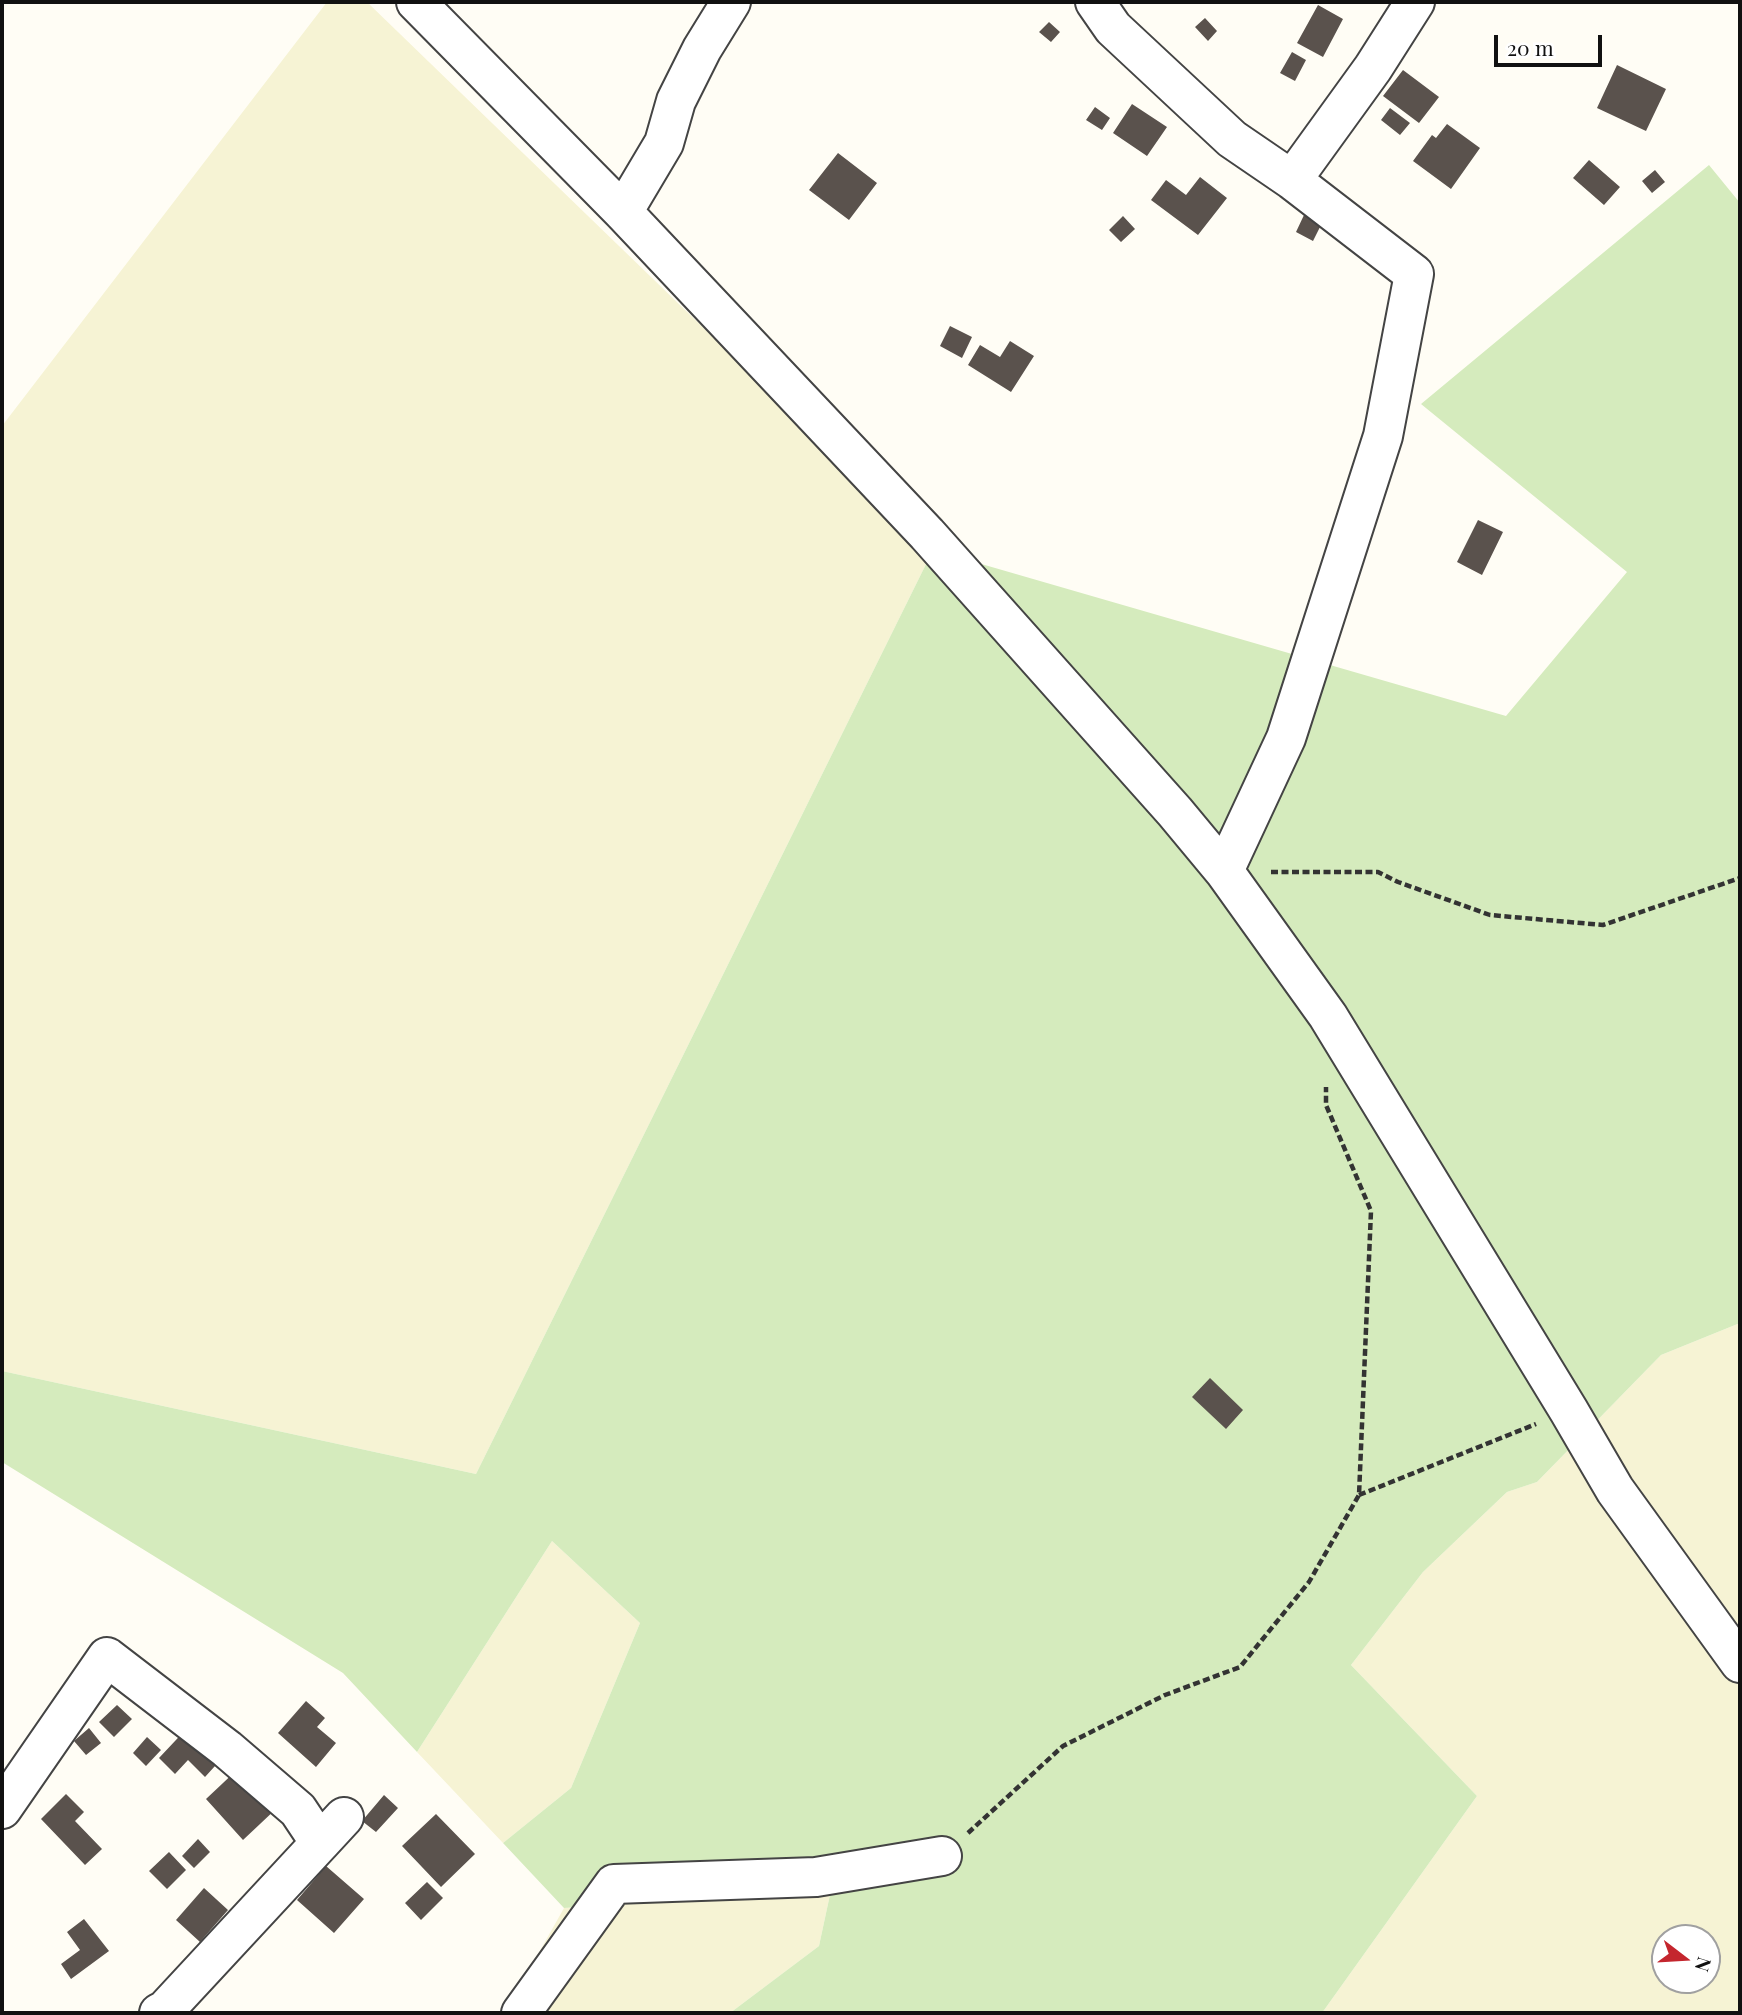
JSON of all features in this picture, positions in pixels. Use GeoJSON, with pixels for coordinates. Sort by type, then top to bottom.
{"type":"FeatureCollection","features":[{"type":"Feature","properties":{"kind":"street"},"geometry":{"type":"LineString","coordinates":[[416,2],[623,212],[927,534],[1175,812],[1224,872],[1328,1016],[1615,1490],[1740,1663]]}},
{"type":"Feature","properties":{"kind":"street"},"geometry":{"type":"LineString","coordinates":[[623,212],[664,144],[676,101],[702,49],[731,2]]}},
{"type":"Feature","properties":{"kind":"street"},"geometry":{"type":"LineString","coordinates":[[1094,2],[1113,28],[1232,139],[1292,180],[1414,274],[1383,436],[1286,738],[1224,872]]}},
{"type":"Feature","properties":{"kind":"street"},"geometry":{"type":"LineString","coordinates":[[1292,180],[1373,68],[1415,2]]}},
{"type":"Feature","properties":{"kind":"street"},"geometry":{"type":"LineString","coordinates":[[2,1809],[107,1657],[227,1748],[298,1810],[332,1830],[165,2010],[159,2013]]}},
{"type":"Feature","properties":{"kind":"street"},"geometry":{"type":"LineString","coordinates":[[521,2013],[614,1884],[816,1877],[942,1856]]}},
{"type":"Feature","properties":{"kind":"path"},"geometry":{"type":"LineString","coordinates":[[1224,872],[1378,872],[1398,882],[1490,915],[1603,925],[1740,878]]}},
{"type":"Feature","properties":{"kind":"path"},"geometry":{"type":"LineString","coordinates":[[942,1856],[1063,1746],[1165,1695],[1240,1667],[1309,1582],[1359,1495],[1371,1212],[1326,1105],[1327,1080]]}},
{"type":"Feature","properties":{"kind":"path"},"geometry":{"type":"LineString","coordinates":[[1359,1495],[1569,1411]]}},
{"type":"Feature","properties":{"kind":"shaded area"},"geometry":{"type":"Polygon","coordinates":[[[327,2],[367,2],[933,550],[476,1474],[2,1371],[2,426],[327,2]]]}},
{"type":"Feature","properties":{"kind":"shaded area"},"geometry":{"type":"Polygon","coordinates":[[[1740,1323],[1740,2013],[1322,2013],[1477,1796],[1351,1665],[1423,1572],[1507,1492],[1537,1482],[1661,1355],[1740,1323]]]}},
{"type":"Feature","properties":{"kind":"shaded area"},"geometry":{"type":"Polygon","coordinates":[[[552,1541],[640,1623],[571,1788],[503,1843],[417,1752],[552,1541]]]}},
{"type":"Feature","properties":{"kind":"shaded area"},"geometry":{"type":"Polygon","coordinates":[[[831,1890],[819,1946],[730,2013],[505,2013],[564,1908],[831,1890]]]}},
{"type":"Feature","properties":{"kind":"green space"},"geometry":{"type":"Polygon","coordinates":[[[1709,165],[1740,203],[1740,1323],[1661,1355],[1537,1482],[1507,1492],[1423,1572],[1351,1665],[1477,1796],[1322,2013],[730,2013],[819,1946],[831,1890],[564,1908],[503,1843],[571,1788],[640,1623],[552,1541],[417,1752],[343,1673],[2,1462],[2,1371],[476,1474],[933,550],[1506,716],[1627,572],[1421,404],[1709,165]]]}},
{"type":"Feature","properties":{"kind":"building"},"geometry":{"type":"Polygon","coordinates":[[[1318,5],[1343,19],[1323,57],[1297,43],[1318,5]]]}},
{"type":"Feature","properties":{"kind":"building"},"geometry":{"type":"Polygon","coordinates":[[[1205,18],[1217,31],[1208,41],[1195,27],[1205,18]]]}},
{"type":"Feature","properties":{"kind":"building"},"geometry":{"type":"Polygon","coordinates":[[[1049,22],[1060,32],[1051,42],[1039,32],[1049,22]]]}},
{"type":"Feature","properties":{"kind":"building"},"geometry":{"type":"Polygon","coordinates":[[[1292,52],[1306,60],[1295,81],[1280,73],[1292,52]]]}},
{"type":"Feature","properties":{"kind":"building"},"geometry":{"type":"Polygon","coordinates":[[[1617,65],[1666,89],[1646,131],[1597,108],[1617,65]]]}},
{"type":"Feature","properties":{"kind":"building"},"geometry":{"type":"Polygon","coordinates":[[[1403,70],[1439,97],[1419,123],[1383,96],[1403,70]]]}},
{"type":"Feature","properties":{"kind":"building"},"geometry":{"type":"Polygon","coordinates":[[[1132,104],[1167,127],[1147,156],[1113,133],[1132,104]]]}},
{"type":"Feature","properties":{"kind":"building"},"geometry":{"type":"Polygon","coordinates":[[[1095,107],[1110,118],[1102,130],[1086,120],[1095,107]]]}},
{"type":"Feature","properties":{"kind":"building"},"geometry":{"type":"Polygon","coordinates":[[[1390,108],[1410,123],[1400,135],[1381,120],[1390,108]]]}},
{"type":"Feature","properties":{"kind":"building"},"geometry":{"type":"Polygon","coordinates":[[[1447,124],[1480,148],[1451,189],[1413,161],[1432,135],[1436,138],[1447,124]]]}},
{"type":"Feature","properties":{"kind":"building"},"geometry":{"type":"Polygon","coordinates":[[[838,153],[877,183],[849,220],[809,190],[838,153]]]}},
{"type":"Feature","properties":{"kind":"building"},"geometry":{"type":"Polygon","coordinates":[[[1589,160],[1620,187],[1604,205],[1573,178],[1589,160]]]}},
{"type":"Feature","properties":{"kind":"building"},"geometry":{"type":"Polygon","coordinates":[[[1655,170],[1665,182],[1652,193],[1642,181],[1655,170]]]}},
{"type":"Feature","properties":{"kind":"building"},"geometry":{"type":"Polygon","coordinates":[[[1200,177],[1227,198],[1198,235],[1151,200],[1166,180],[1186,195],[1200,177]]]}},
{"type":"Feature","properties":{"kind":"building"},"geometry":{"type":"Polygon","coordinates":[[[1304,215],[1321,225],[1313,241],[1296,232],[1304,215]]]}},
{"type":"Feature","properties":{"kind":"building"},"geometry":{"type":"Polygon","coordinates":[[[1123,216],[1135,229],[1121,242],[1109,230],[1123,216]]]}},
{"type":"Feature","properties":{"kind":"building"},"geometry":{"type":"Polygon","coordinates":[[[950,326],[972,337],[962,358],[940,346],[950,326]]]}},
{"type":"Feature","properties":{"kind":"building"},"geometry":{"type":"Polygon","coordinates":[[[1010,341],[1034,356],[1011,392],[968,365],[980,345],[1000,357],[1010,341]]]}},
{"type":"Feature","properties":{"kind":"building"},"geometry":{"type":"Polygon","coordinates":[[[1478,520],[1503,532],[1482,575],[1457,562],[1478,520]]]}},
{"type":"Feature","properties":{"kind":"building"},"geometry":{"type":"Polygon","coordinates":[[[1210,1378],[1243,1410],[1226,1429],[1192,1397],[1210,1378]]]}},
{"type":"Feature","properties":{"kind":"building"},"geometry":{"type":"Polygon","coordinates":[[[306,1701],[325,1718],[317,1727],[336,1743],[316,1767],[278,1733],[306,1701]]]}},
{"type":"Feature","properties":{"kind":"building"},"geometry":{"type":"Polygon","coordinates":[[[117,1705],[132,1719],[114,1737],[99,1722],[117,1705]]]}},
{"type":"Feature","properties":{"kind":"building"},"geometry":{"type":"Polygon","coordinates":[[[191,1724],[225,1755],[205,1777],[188,1760],[175,1774],[159,1758],[191,1724]]]}},
{"type":"Feature","properties":{"kind":"building"},"geometry":{"type":"Polygon","coordinates":[[[89,1728],[101,1743],[86,1755],[74,1741],[89,1728]]]}},
{"type":"Feature","properties":{"kind":"building"},"geometry":{"type":"Polygon","coordinates":[[[147,1737],[161,1750],[146,1766],[133,1753],[147,1737]]]}},
{"type":"Feature","properties":{"kind":"building"},"geometry":{"type":"Polygon","coordinates":[[[240,1767],[277,1808],[243,1840],[206,1799],[240,1767]]]}},
{"type":"Feature","properties":{"kind":"building"},"geometry":{"type":"Polygon","coordinates":[[[66,1794],[84,1812],[75,1821],[102,1849],[85,1865],[41,1819],[66,1794]]]}},
{"type":"Feature","properties":{"kind":"building"},"geometry":{"type":"Polygon","coordinates":[[[384,1795],[398,1808],[376,1832],[362,1821],[384,1795]]]}},
{"type":"Feature","properties":{"kind":"building"},"geometry":{"type":"Polygon","coordinates":[[[436,1814],[475,1854],[441,1887],[402,1846],[436,1814]]]}},
{"type":"Feature","properties":{"kind":"building"},"geometry":{"type":"Polygon","coordinates":[[[198,1839],[210,1852],[194,1868],[182,1856],[198,1839]]]}},
{"type":"Feature","properties":{"kind":"building"},"geometry":{"type":"Polygon","coordinates":[[[169,1852],[186,1870],[167,1889],[149,1871],[169,1852]]]}},
{"type":"Feature","properties":{"kind":"building"},"geometry":{"type":"Polygon","coordinates":[[[326,1866],[364,1899],[334,1933],[297,1900],[326,1866]]]}},
{"type":"Feature","properties":{"kind":"building"},"geometry":{"type":"Polygon","coordinates":[[[427,1882],[443,1898],[421,1920],[405,1903],[427,1882]]]}},
{"type":"Feature","properties":{"kind":"building"},"geometry":{"type":"Polygon","coordinates":[[[204,1888],[228,1910],[200,1942],[176,1920],[204,1888]]]}},
{"type":"Feature","properties":{"kind":"building"},"geometry":{"type":"Polygon","coordinates":[[[84,1919],[109,1951],[71,1979],[61,1964],[80,1950],[67,1932],[84,1919]]]}}]}
